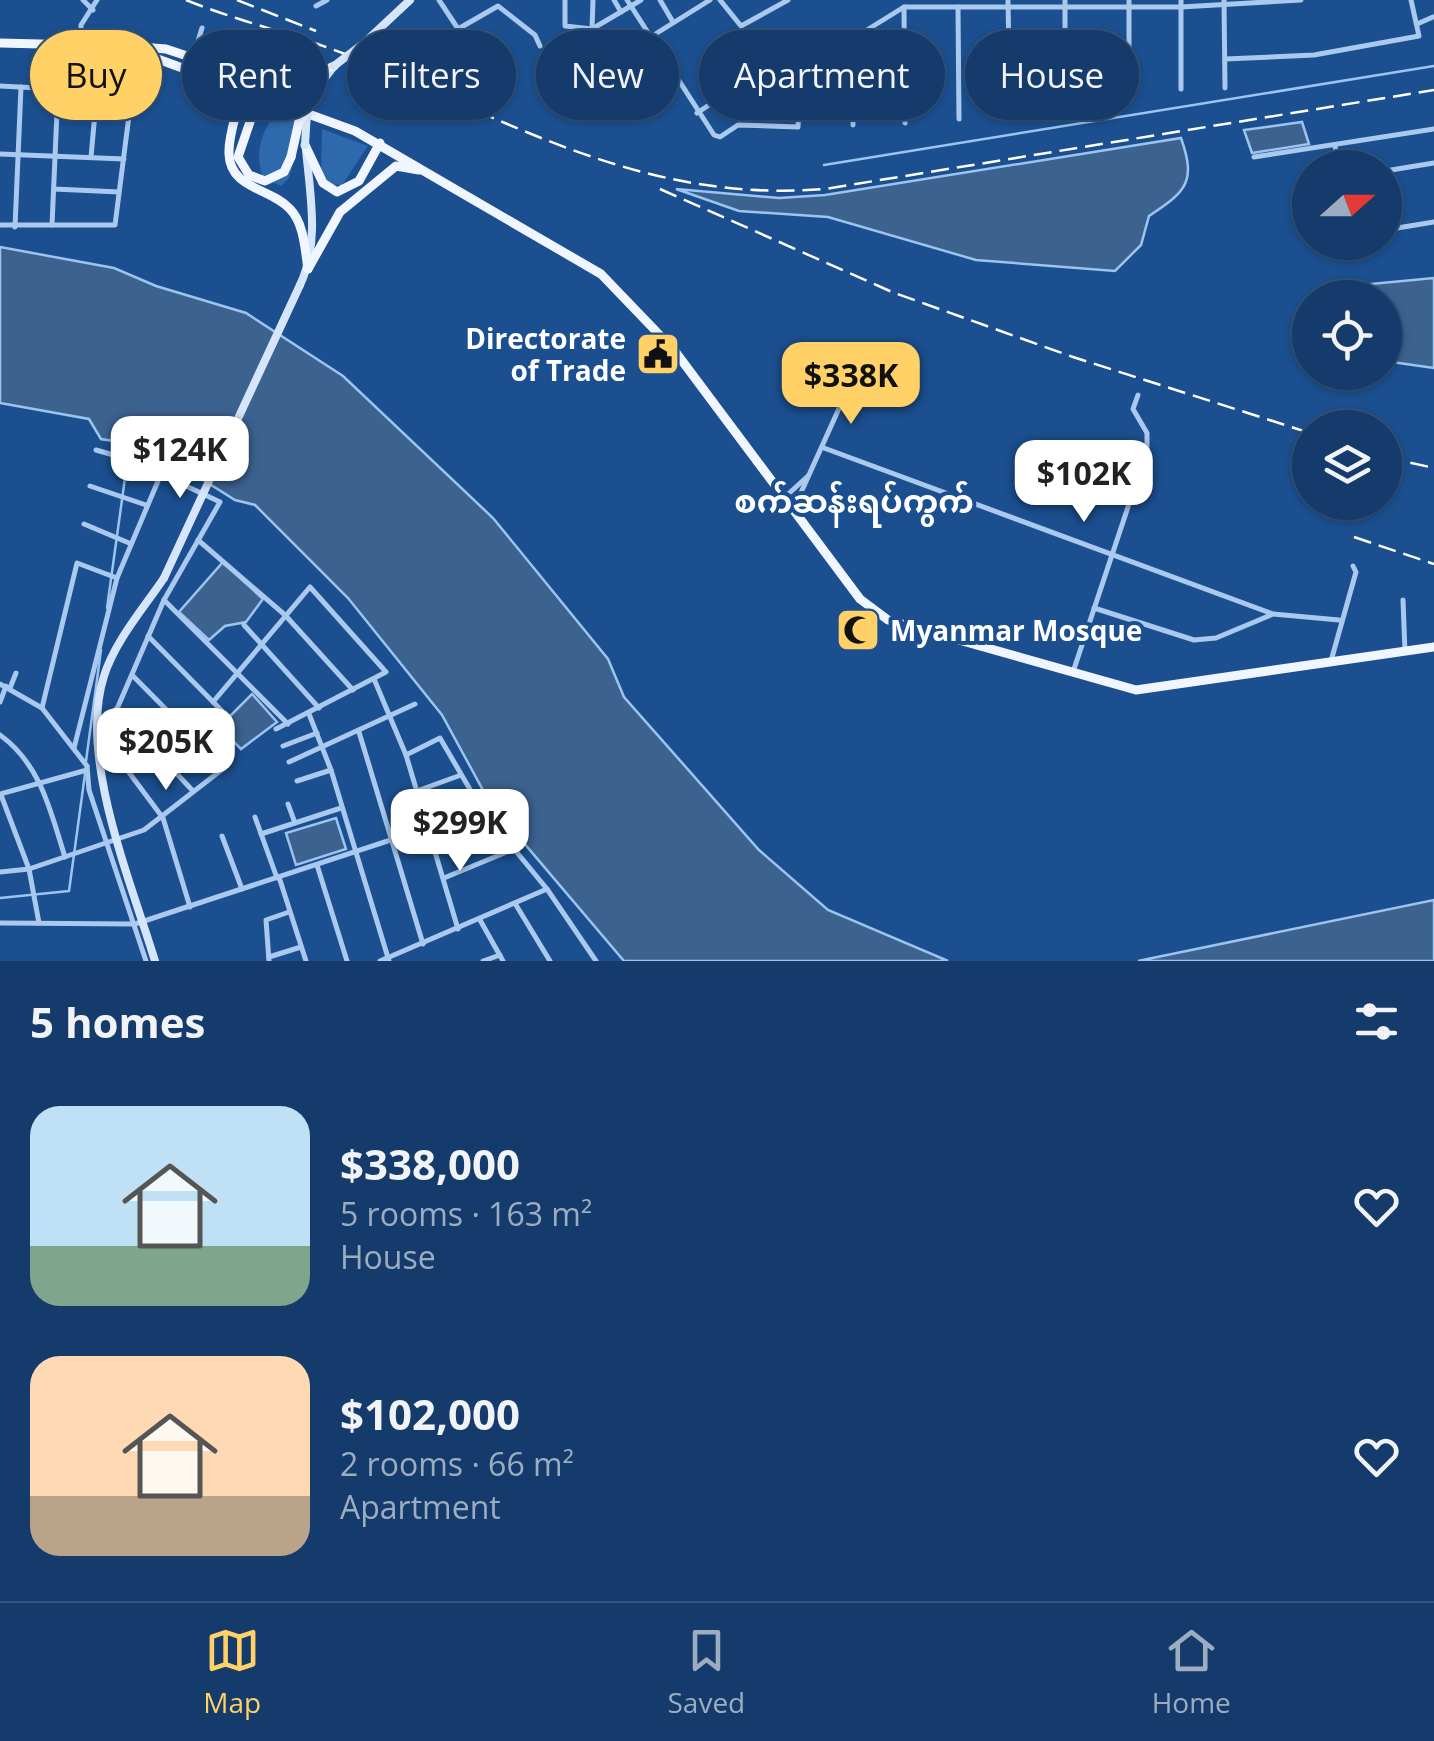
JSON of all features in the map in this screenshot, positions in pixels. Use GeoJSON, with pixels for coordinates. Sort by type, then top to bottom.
{"type":"FeatureCollection","features":[{"type":"Feature","properties":{"kind":"main road"},"geometry":{"type":"LineString","coordinates":[[327,69],[364,43],[400,4],[410,0]]}},
{"type":"Feature","properties":{"kind":"main road"},"geometry":{"type":"LineString","coordinates":[[0,43],[30,44]]}},
{"type":"Feature","properties":{"kind":"main road"},"geometry":{"type":"LineString","coordinates":[[327,75],[334,66]]}},
{"type":"Feature","properties":{"kind":"main road"},"geometry":{"type":"LineString","coordinates":[[327,119],[385,146],[601,274],[620,290],[674,350],[860,599],[906,628],[1136,690],[1434,648]]}},
{"type":"Feature","properties":{"kind":"main road"},"geometry":{"type":"LineString","coordinates":[[235,120],[229,152],[231,168],[241,180],[291,210],[298,219],[308,269]]}},
{"type":"Feature","properties":{"kind":"main road"},"geometry":{"type":"LineString","coordinates":[[251,120],[238,157],[249,175],[265,181],[284,172],[300,120]]}},
{"type":"Feature","properties":{"kind":"main road"},"geometry":{"type":"LineString","coordinates":[[307,120],[312,230],[308,269]]}},
{"type":"Feature","properties":{"kind":"main road"},"geometry":{"type":"LineString","coordinates":[[305,145],[320,179],[337,192],[359,182],[385,146]]}},
{"type":"Feature","properties":{"kind":"main road"},"geometry":{"type":"LineString","coordinates":[[380,176],[385,146]]}},
{"type":"Feature","properties":{"kind":"main road"},"geometry":{"type":"LineString","coordinates":[[156,961],[139,923],[100,771],[98,700],[104,674],[164,578],[308,269],[340,212],[396,166],[426,172]]}},
{"type":"Feature","properties":{"kind":"street"},"geometry":{"type":"LineString","coordinates":[[83,0],[93,10]]}},
{"type":"Feature","properties":{"kind":"street"},"geometry":{"type":"LineString","coordinates":[[81,30],[97,0]]}},
{"type":"Feature","properties":{"kind":"street"},"geometry":{"type":"LineString","coordinates":[[316,6],[328,0]]}},
{"type":"Feature","properties":{"kind":"street"},"geometry":{"type":"LineString","coordinates":[[439,0],[458,30],[498,6],[536,35]]}},
{"type":"Feature","properties":{"kind":"street"},"geometry":{"type":"LineString","coordinates":[[565,0],[563,24],[568,28],[592,29],[629,3],[641,0]]}},
{"type":"Feature","properties":{"kind":"street"},"geometry":{"type":"LineString","coordinates":[[592,29],[593,0]]}},
{"type":"Feature","properties":{"kind":"street"},"geometry":{"type":"LineString","coordinates":[[614,0],[620,12]]}},
{"type":"Feature","properties":{"kind":"street"},"geometry":{"type":"LineString","coordinates":[[660,0],[673,22]]}},
{"type":"Feature","properties":{"kind":"street"},"geometry":{"type":"LineString","coordinates":[[661,30],[710,0]]}},
{"type":"Feature","properties":{"kind":"street"},"geometry":{"type":"LineString","coordinates":[[720,0],[742,26],[788,0]]}},
{"type":"Feature","properties":{"kind":"street"},"geometry":{"type":"LineString","coordinates":[[853,124],[854,38],[904,7],[1301,0]]}},
{"type":"Feature","properties":{"kind":"street"},"geometry":{"type":"LineString","coordinates":[[1226,59],[1314,56],[1419,36],[1411,0]]}},
{"type":"Feature","properties":{"kind":"street"},"geometry":{"type":"LineString","coordinates":[[629,3],[644,30]]}},
{"type":"Feature","properties":{"kind":"street"},"geometry":{"type":"LineString","coordinates":[[1065,3],[1065,30]]}},
{"type":"Feature","properties":{"kind":"street"},"geometry":{"type":"LineString","coordinates":[[1181,3],[1182,89]]}},
{"type":"Feature","properties":{"kind":"street"},"geometry":{"type":"LineString","coordinates":[[1224,3],[1225,88]]}},
{"type":"Feature","properties":{"kind":"street"},"geometry":{"type":"LineString","coordinates":[[1008,4],[1008,30]]}},
{"type":"Feature","properties":{"kind":"street"},"geometry":{"type":"LineString","coordinates":[[1129,4],[1129,30]]}},
{"type":"Feature","properties":{"kind":"street"},"geometry":{"type":"LineString","coordinates":[[904,7],[905,123]]}},
{"type":"Feature","properties":{"kind":"street"},"geometry":{"type":"LineString","coordinates":[[958,7],[958,119]]}},
{"type":"Feature","properties":{"kind":"street"},"geometry":{"type":"LineString","coordinates":[[1417,24],[1432,17]]}},
{"type":"Feature","properties":{"kind":"street"},"geometry":{"type":"LineString","coordinates":[[679,85],[699,116]]}},
{"type":"Feature","properties":{"kind":"street"},"geometry":{"type":"LineString","coordinates":[[0,86],[30,88]]}},
{"type":"Feature","properties":{"kind":"street"},"geometry":{"type":"LineString","coordinates":[[16,227],[22,88]]}},
{"type":"Feature","properties":{"kind":"street"},"geometry":{"type":"LineString","coordinates":[[52,225],[57,120]]}},
{"type":"Feature","properties":{"kind":"street"},"geometry":{"type":"LineString","coordinates":[[91,157],[94,120]]}},
{"type":"Feature","properties":{"kind":"street"},"geometry":{"type":"LineString","coordinates":[[0,224],[115,225],[129,120]]}},
{"type":"Feature","properties":{"kind":"street"},"geometry":{"type":"LineString","coordinates":[[701,120],[709,132],[720,137],[738,126],[798,127],[798,120]]}},
{"type":"Feature","properties":{"kind":"street"},"geometry":{"type":"LineString","coordinates":[[1254,158],[1434,129]]}},
{"type":"Feature","properties":{"kind":"street"},"geometry":{"type":"LineString","coordinates":[[1335,144],[1336,150]]}},
{"type":"Feature","properties":{"kind":"street"},"geometry":{"type":"LineString","coordinates":[[0,154],[124,158]]}},
{"type":"Feature","properties":{"kind":"street"},"geometry":{"type":"LineString","coordinates":[[1402,169],[1434,163]]}},
{"type":"Feature","properties":{"kind":"street"},"geometry":{"type":"LineString","coordinates":[[54,190],[120,192]]}},
{"type":"Feature","properties":{"kind":"street"},"geometry":{"type":"LineString","coordinates":[[1402,227],[1434,222]]}},
{"type":"Feature","properties":{"kind":"street"},"geometry":{"type":"LineString","coordinates":[[794,508],[846,393]]}},
{"type":"Feature","properties":{"kind":"street"},"geometry":{"type":"LineString","coordinates":[[1072,675],[1147,450],[1147,434],[1134,409],[1138,395]]}},
{"type":"Feature","properties":{"kind":"street"},"geometry":{"type":"LineString","coordinates":[[824,448],[1274,614],[1339,620]]}},
{"type":"Feature","properties":{"kind":"street"},"geometry":{"type":"LineString","coordinates":[[96,450],[220,500],[164,600],[102,744],[162,818],[190,906]]}},
{"type":"Feature","properties":{"kind":"street"},"geometry":{"type":"LineString","coordinates":[[74,748],[116,578],[161,474]]}},
{"type":"Feature","properties":{"kind":"street"},"geometry":{"type":"LineString","coordinates":[[784,497],[811,474]]}},
{"type":"Feature","properties":{"kind":"street"},"geometry":{"type":"LineString","coordinates":[[90,486],[146,506]]}},
{"type":"Feature","properties":{"kind":"street"},"geometry":{"type":"LineString","coordinates":[[84,524],[129,543]]}},
{"type":"Feature","properties":{"kind":"street"},"geometry":{"type":"LineString","coordinates":[[198,540],[285,616],[353,690]]}},
{"type":"Feature","properties":{"kind":"street"},"geometry":{"type":"LineString","coordinates":[[42,708],[77,564],[116,578]]}},
{"type":"Feature","properties":{"kind":"street"},"geometry":{"type":"LineString","coordinates":[[1330,664],[1339,620],[1356,572],[1353,566]]}},
{"type":"Feature","properties":{"kind":"street"},"geometry":{"type":"LineString","coordinates":[[213,702],[310,587],[386,672],[276,729]]}},
{"type":"Feature","properties":{"kind":"street"},"geometry":{"type":"LineString","coordinates":[[164,600],[288,724]]}},
{"type":"Feature","properties":{"kind":"street"},"geometry":{"type":"LineString","coordinates":[[1403,600],[1405,652]]}},
{"type":"Feature","properties":{"kind":"street"},"geometry":{"type":"LineString","coordinates":[[1094,608],[1194,640],[1216,638],[1274,614]]}},
{"type":"Feature","properties":{"kind":"street"},"geometry":{"type":"LineString","coordinates":[[244,625],[319,708]]}},
{"type":"Feature","properties":{"kind":"street"},"geometry":{"type":"LineString","coordinates":[[148,636],[224,713]]}},
{"type":"Feature","properties":{"kind":"street"},"geometry":{"type":"LineString","coordinates":[[0,702],[5,686],[16,674]]}},
{"type":"Feature","properties":{"kind":"street"},"geometry":{"type":"LineString","coordinates":[[0,872],[28,870],[120,840],[162,818],[224,768],[132,674]]}},
{"type":"Feature","properties":{"kind":"street"},"geometry":{"type":"LineString","coordinates":[[374,679],[406,755],[458,929]]}},
{"type":"Feature","properties":{"kind":"street"},"geometry":{"type":"LineString","coordinates":[[5,686],[42,708],[87,768],[88,790],[139,923],[146,961]]}},
{"type":"Feature","properties":{"kind":"street"},"geometry":{"type":"LineString","coordinates":[[289,762],[415,704]]}},
{"type":"Feature","properties":{"kind":"street"},"geometry":{"type":"LineString","coordinates":[[116,710],[194,792]]}},
{"type":"Feature","properties":{"kind":"street"},"geometry":{"type":"LineString","coordinates":[[309,714],[331,770],[389,959]]}},
{"type":"Feature","properties":{"kind":"street"},"geometry":{"type":"LineString","coordinates":[[359,732],[422,944]]}},
{"type":"Feature","properties":{"kind":"street"},"geometry":{"type":"LineString","coordinates":[[283,746],[318,733]]}},
{"type":"Feature","properties":{"kind":"street"},"geometry":{"type":"LineString","coordinates":[[0,735],[25,755],[42,783],[66,858]]}},
{"type":"Feature","properties":{"kind":"street"},"geometry":{"type":"LineString","coordinates":[[406,755],[438,737],[482,810],[547,889],[596,961]]}},
{"type":"Feature","properties":{"kind":"street"},"geometry":{"type":"LineString","coordinates":[[39,923],[28,870],[1,794],[87,768],[100,771]]}},
{"type":"Feature","properties":{"kind":"street"},"geometry":{"type":"LineString","coordinates":[[296,781],[331,770]]}},
{"type":"Feature","properties":{"kind":"street"},"geometry":{"type":"LineString","coordinates":[[417,791],[462,775]]}},
{"type":"Feature","properties":{"kind":"street"},"geometry":{"type":"LineString","coordinates":[[288,804],[295,823]]}},
{"type":"Feature","properties":{"kind":"street"},"geometry":{"type":"LineString","coordinates":[[261,834],[340,808]]}},
{"type":"Feature","properties":{"kind":"street"},"geometry":{"type":"LineString","coordinates":[[0,923],[139,923],[482,810]]}},
{"type":"Feature","properties":{"kind":"street"},"geometry":{"type":"LineString","coordinates":[[254,817],[306,961]]}},
{"type":"Feature","properties":{"kind":"street"},"geometry":{"type":"LineString","coordinates":[[222,836],[243,890]]}},
{"type":"Feature","properties":{"kind":"street"},"geometry":{"type":"LineString","coordinates":[[444,878],[514,849]]}},
{"type":"Feature","properties":{"kind":"street"},"geometry":{"type":"LineString","coordinates":[[316,865],[347,961]]}},
{"type":"Feature","properties":{"kind":"street"},"geometry":{"type":"LineString","coordinates":[[380,961],[547,889]]}},
{"type":"Feature","properties":{"kind":"street"},"geometry":{"type":"LineString","coordinates":[[516,905],[550,961]]}},
{"type":"Feature","properties":{"kind":"street"},"geometry":{"type":"LineString","coordinates":[[290,911],[266,920],[269,959],[302,947]]}},
{"type":"Feature","properties":{"kind":"street"},"geometry":{"type":"LineString","coordinates":[[480,920],[502,958],[483,961]]}},
{"type":"Feature","properties":{"kind":"shaded area"},"geometry":{"type":"Polygon","coordinates":[[[271,120],[306,120],[289,178],[281,186],[263,178],[259,151],[271,120]]]}},
{"type":"Feature","properties":{"kind":"shaded area"},"geometry":{"type":"Polygon","coordinates":[[[1302,122],[1309,144],[1252,153],[1244,130],[1302,122]]]}},
{"type":"Feature","properties":{"kind":"shaded area"},"geometry":{"type":"Polygon","coordinates":[[[322,129],[368,146],[342,185],[326,184],[321,174],[322,129]]]}},
{"type":"Feature","properties":{"kind":"shaded area"},"geometry":{"type":"Polygon","coordinates":[[[1181,138],[1188,166],[1184,185],[1149,216],[1141,245],[1115,271],[976,260],[828,217],[739,211],[676,189],[779,198],[825,195],[1181,138]]]}},
{"type":"Feature","properties":{"kind":"shaded area"},"geometry":{"type":"Polygon","coordinates":[[[0,247],[114,268],[156,286],[246,313],[343,376],[493,518],[608,659],[624,697],[759,850],[828,910],[948,961],[624,961],[490,803],[442,715],[348,598],[255,505],[235,500],[151,447],[101,439],[89,419],[0,403],[0,247]]]}},
{"type":"Feature","properties":{"kind":"shaded area"},"geometry":{"type":"Polygon","coordinates":[[[1434,278],[1434,368],[1402,363],[1402,281],[1434,278]]]}},
{"type":"Feature","properties":{"kind":"shaded area"},"geometry":{"type":"Polygon","coordinates":[[[223,562],[263,599],[246,622],[225,626],[209,640],[179,612],[223,562]]]}},
{"type":"Feature","properties":{"kind":"shaded area"},"geometry":{"type":"Polygon","coordinates":[[[252,694],[277,722],[241,749],[219,727],[252,694]]]}},
{"type":"Feature","properties":{"kind":"shaded area"},"geometry":{"type":"Polygon","coordinates":[[[336,818],[346,849],[296,865],[286,833],[336,818]]]}},
{"type":"Feature","properties":{"kind":"shaded area"},"geometry":{"type":"Polygon","coordinates":[[[1434,900],[1434,961],[1138,961],[1434,900]]]}},
{"type":"Feature","properties":{"kind":"waterway"},"geometry":{"type":"LineString","coordinates":[[824,165],[1434,66]]}},
{"type":"Feature","properties":{"kind":"waterway"},"geometry":{"type":"LineString","coordinates":[[107,608],[130,442]]}},
{"type":"Feature","properties":{"kind":"waterway"},"geometry":{"type":"LineString","coordinates":[[86,761],[101,650]]}},
{"type":"Feature","properties":{"kind":"waterway"},"geometry":{"type":"LineString","coordinates":[[0,898],[69,891],[85,774]]}},
{"type":"Feature","properties":{"kind":"railway"},"geometry":{"type":"LineString","coordinates":[[186,0],[345,54],[578,152],[696,184],[759,190],[825,189],[1434,90]]}},
{"type":"Feature","properties":{"kind":"railway"},"geometry":{"type":"LineString","coordinates":[[237,0],[313,30]]}},
{"type":"Feature","properties":{"kind":"railway"},"geometry":{"type":"LineString","coordinates":[[660,189],[892,292],[1073,357],[1292,427]]}},
{"type":"Feature","properties":{"kind":"railway"},"geometry":{"type":"LineString","coordinates":[[1402,461],[1434,468]]}},
{"type":"Feature","properties":{"kind":"railway"},"geometry":{"type":"LineString","coordinates":[[1354,537],[1434,564]]}},
{"type":"Feature","properties":{"kind":"place","name":"Directorate of Trade"},"geometry":{"type":"Point","coordinates":[658,354]}},
{"type":"Feature","properties":{"kind":"place","name":"Myanmar Mosque"},"geometry":{"type":"Point","coordinates":[858,630]}},
{"type":"Feature","properties":{"kind":"district","name":"စက်ဆန်းရပ်ကွက်"},"geometry":{"type":"Point","coordinates":[854,500]}}]}
